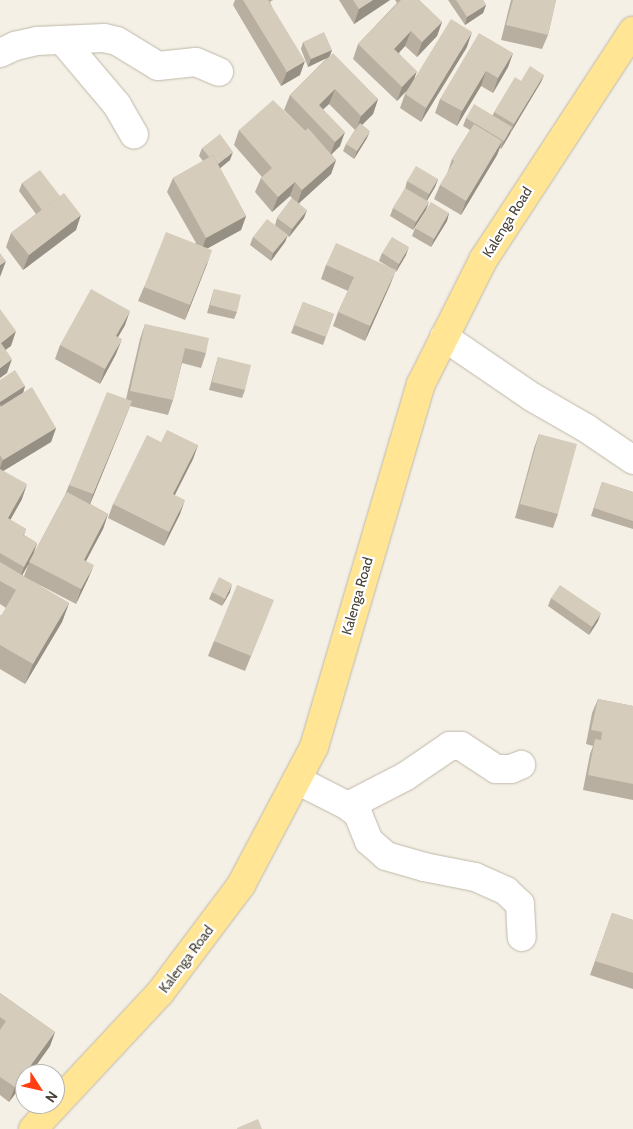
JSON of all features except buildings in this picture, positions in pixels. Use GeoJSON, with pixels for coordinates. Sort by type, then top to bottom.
{"type":"FeatureCollection","features":[{"type":"Feature","properties":{"kind":"main road","name":"Kalenga Road"},"geometry":{"type":"LineString","coordinates":[[33,1129],[160,993],[236,893],[314,747],[421,384],[483,260],[633,31]]}},
{"type":"Feature","properties":{"kind":"street"},"geometry":{"type":"LineString","coordinates":[[0,54],[15,46],[104,38],[117,40],[158,66],[196,62],[219,72]]}},
{"type":"Feature","properties":{"kind":"street"},"geometry":{"type":"LineString","coordinates":[[63,41],[118,105],[134,134]]}},
{"type":"Feature","properties":{"kind":"street"},"geometry":{"type":"LineString","coordinates":[[444,336],[532,397],[586,428],[633,460]]}},
{"type":"Feature","properties":{"kind":"street"},"geometry":{"type":"LineString","coordinates":[[348,806],[406,776],[450,746],[461,746],[496,769],[511,769],[522,765]]}},
{"type":"Feature","properties":{"kind":"street"},"geometry":{"type":"LineString","coordinates":[[297,780],[348,806],[358,814],[369,841],[386,856],[424,867],[475,877],[506,891],[520,904],[522,937]]}}]}
